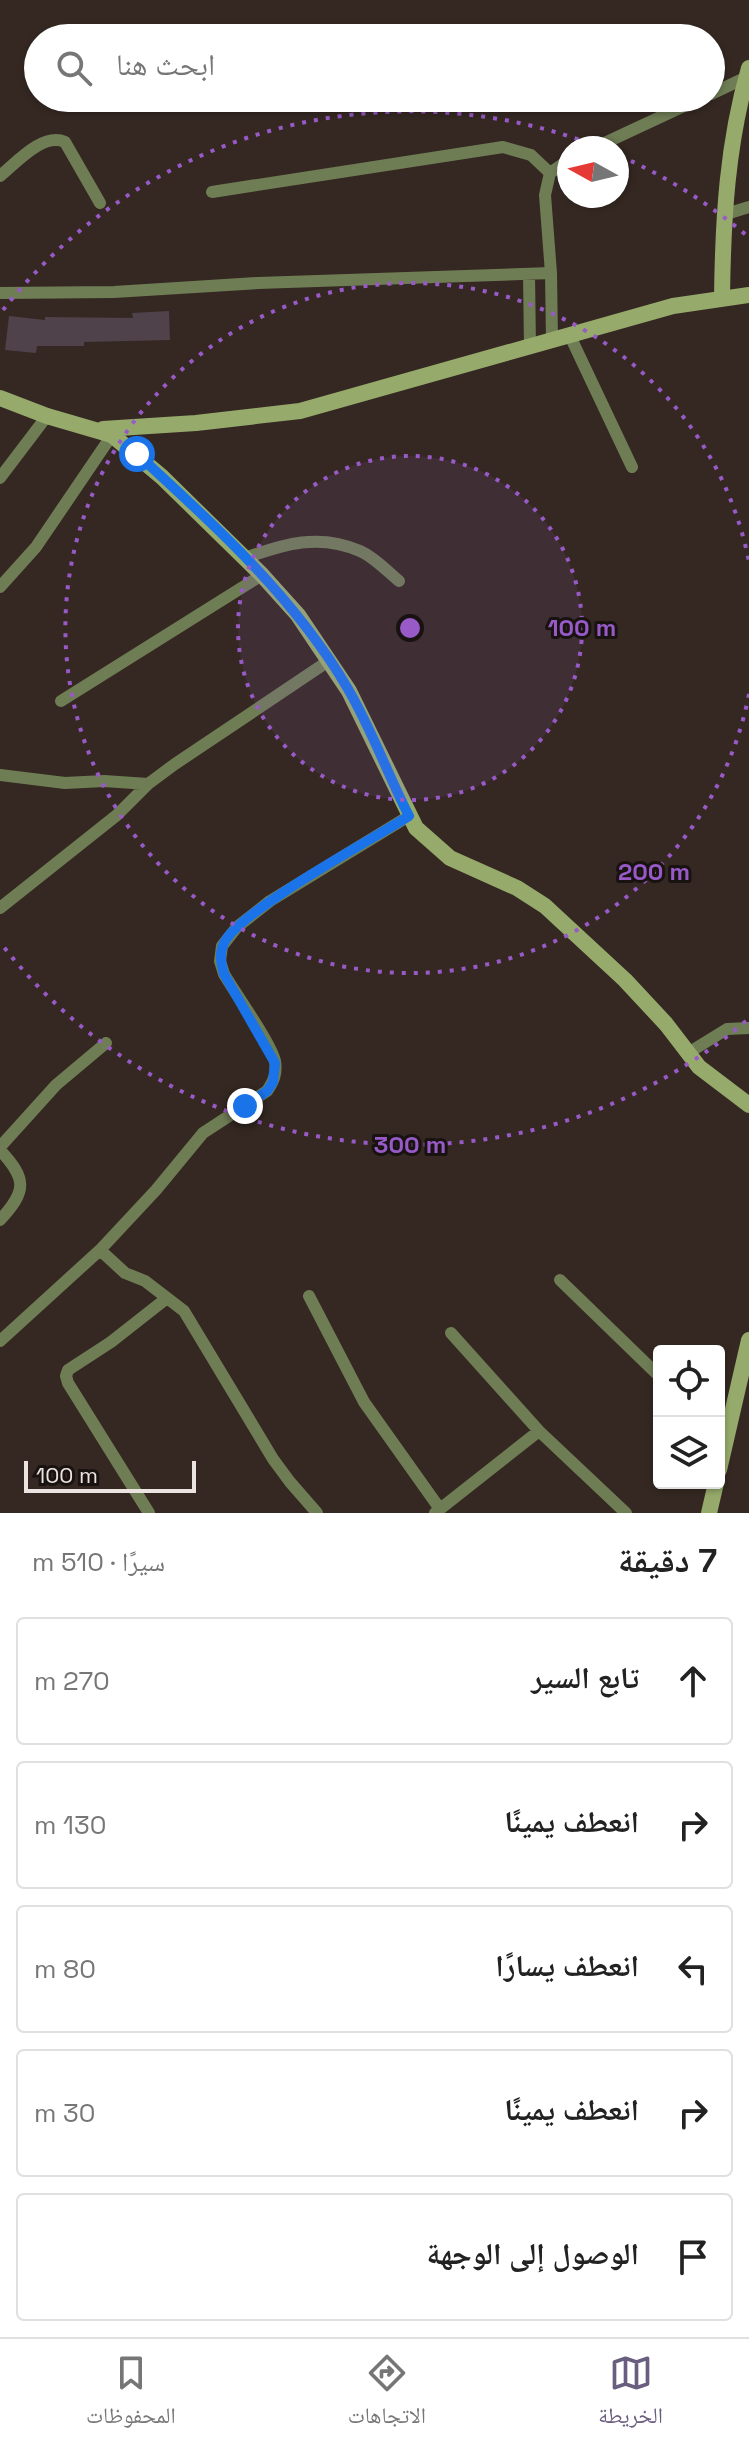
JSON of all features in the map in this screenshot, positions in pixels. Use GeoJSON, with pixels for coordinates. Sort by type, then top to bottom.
{"type":"FeatureCollection","features":[{"type":"Feature","properties":{"kind":"main road"},"geometry":{"type":"LineString","coordinates":[[722,297],[723,215],[733,132],[748,73]]}},
{"type":"Feature","properties":{"kind":"main road"},"geometry":{"type":"LineString","coordinates":[[0,398],[47,416],[105,432],[300,411],[673,306],[749,295]]}},
{"type":"Feature","properties":{"kind":"main road"},"geometry":{"type":"LineString","coordinates":[[105,432],[171,485],[290,605],[330,660],[369,729],[409,816],[424,837],[450,858],[517,888],[545,906],[625,980],[712,1079],[749,1105]]}},
{"type":"Feature","properties":{"kind":"main road"},"geometry":{"type":"LineString","coordinates":[[725,1429],[749,1340]]}},
{"type":"Feature","properties":{"kind":"main road"},"geometry":{"type":"LineString","coordinates":[[709,1513],[715,1489]]}},
{"type":"Feature","properties":{"kind":"street"},"geometry":{"type":"LineString","coordinates":[[725,86],[748,73]]}},
{"type":"Feature","properties":{"kind":"street"},"geometry":{"type":"LineString","coordinates":[[620,136],[671,112]]}},
{"type":"Feature","properties":{"kind":"street"},"geometry":{"type":"LineString","coordinates":[[0,176],[44,143],[58,139],[65,142],[100,203]]}},
{"type":"Feature","properties":{"kind":"street"},"geometry":{"type":"LineString","coordinates":[[212,192],[503,147],[531,155],[550,173]]}},
{"type":"Feature","properties":{"kind":"street"},"geometry":{"type":"LineString","coordinates":[[552,341],[545,195],[550,173],[557,168]]}},
{"type":"Feature","properties":{"kind":"street"},"geometry":{"type":"LineString","coordinates":[[723,215],[749,207]]}},
{"type":"Feature","properties":{"kind":"street"},"geometry":{"type":"LineString","coordinates":[[0,293],[114,292],[258,283],[551,273]]}},
{"type":"Feature","properties":{"kind":"street"},"geometry":{"type":"LineString","coordinates":[[529,274],[530,348]]}},
{"type":"Feature","properties":{"kind":"street"},"geometry":{"type":"LineString","coordinates":[[570,336],[632,467]]}},
{"type":"Feature","properties":{"kind":"street"},"geometry":{"type":"LineString","coordinates":[[0,478],[47,416]]}},
{"type":"Feature","properties":{"kind":"street"},"geometry":{"type":"LineString","coordinates":[[0,587],[45,536],[105,432]]}},
{"type":"Feature","properties":{"kind":"street"},"geometry":{"type":"LineString","coordinates":[[245,558],[298,541],[329,543],[362,551],[399,581]]}},
{"type":"Feature","properties":{"kind":"street"},"geometry":{"type":"LineString","coordinates":[[61,701],[262,575]]}},
{"type":"Feature","properties":{"kind":"street"},"geometry":{"type":"LineString","coordinates":[[0,908],[117,815],[148,784],[330,660]]}},
{"type":"Feature","properties":{"kind":"street"},"geometry":{"type":"LineString","coordinates":[[0,775],[65,783],[104,781],[148,784]]}},
{"type":"Feature","properties":{"kind":"street"},"geometry":{"type":"LineString","coordinates":[[0,1341],[100,1250],[203,1133],[267,1091],[273,1082],[276,1074],[273,1055],[224,974],[220,961],[222,946],[228,936],[270,901],[409,816]]}},
{"type":"Feature","properties":{"kind":"street"},"geometry":{"type":"LineString","coordinates":[[688,1053],[727,1029],[749,1028]]}},
{"type":"Feature","properties":{"kind":"street"},"geometry":{"type":"LineString","coordinates":[[0,1220],[19,1195],[21,1179],[16,1167],[0,1149],[56,1085],[106,1043]]}},
{"type":"Feature","properties":{"kind":"street"},"geometry":{"type":"LineString","coordinates":[[100,1250],[125,1273],[145,1281],[184,1311],[273,1459],[317,1513]]}},
{"type":"Feature","properties":{"kind":"street"},"geometry":{"type":"LineString","coordinates":[[560,1280],[653,1370]]}},
{"type":"Feature","properties":{"kind":"street"},"geometry":{"type":"LineString","coordinates":[[309,1296],[364,1402],[437,1511],[539,1431]]}},
{"type":"Feature","properties":{"kind":"street"},"geometry":{"type":"LineString","coordinates":[[149,1513],[66,1376],[68,1370],[111,1342],[167,1298]]}},
{"type":"Feature","properties":{"kind":"street"},"geometry":{"type":"LineString","coordinates":[[451,1333],[539,1431],[626,1513]]}},
{"type":"Feature","properties":{"kind":"building"},"geometry":{"type":"Polygon","coordinates":[[[169,311],[170,340],[37,346],[36,353],[5,350],[9,316],[45,320],[45,317],[133,318],[132,313],[169,311]]]}},
{"type":"Feature","properties":{"kind":"route"},"geometry":{"type":"LineString","coordinates":[[137,454],[262,575],[298,615],[349,691],[409,816],[270,901],[237,927],[222,946],[220,961],[224,974],[275,1063],[276,1074],[267,1091],[245,1106]]}}]}
